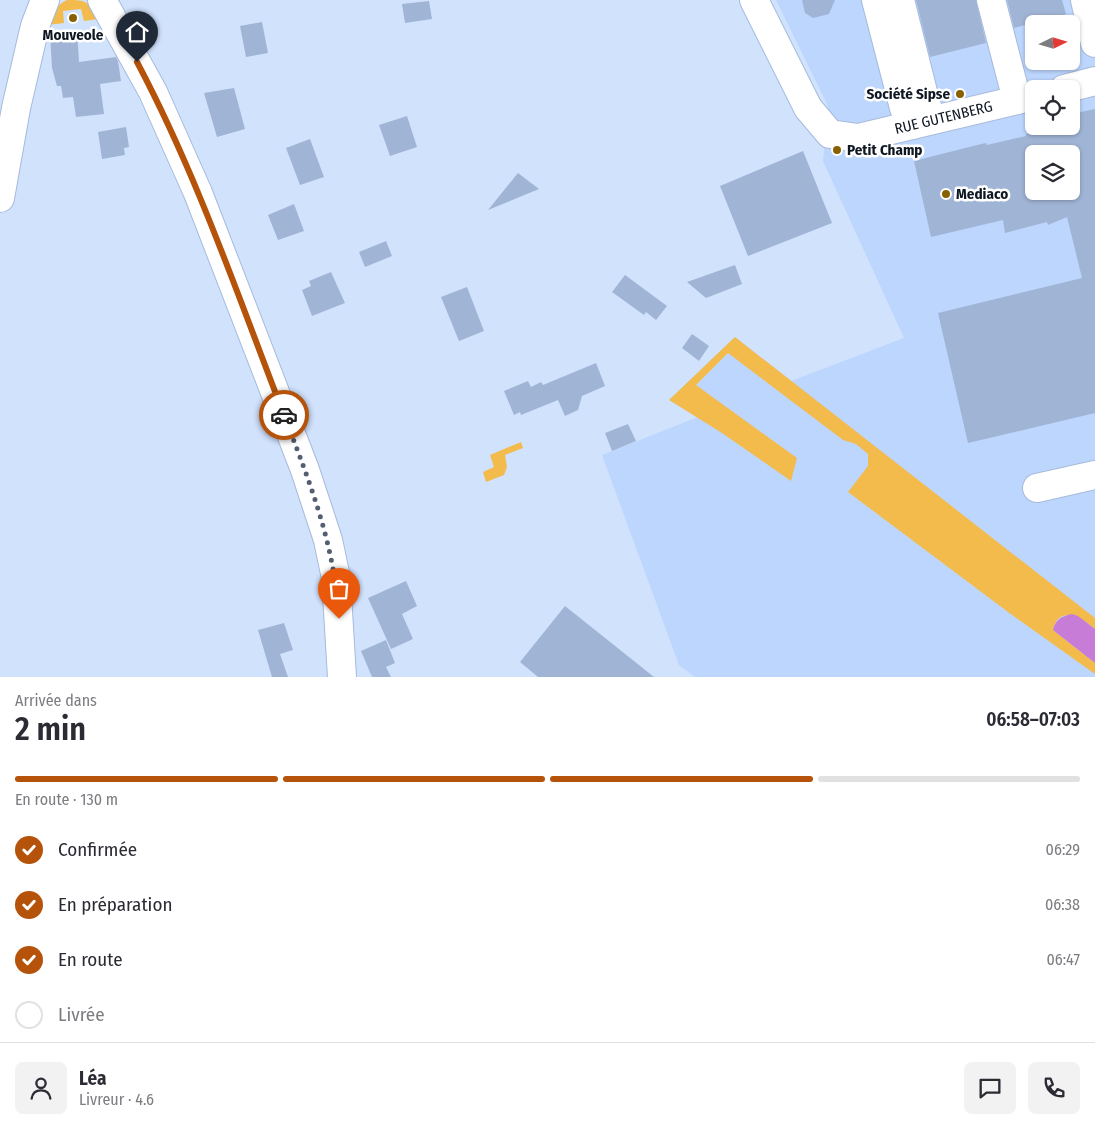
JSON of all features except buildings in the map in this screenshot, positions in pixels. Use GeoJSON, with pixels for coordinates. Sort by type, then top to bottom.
{"type":"FeatureCollection","features":[{"type":"Feature","properties":{"kind":"street"},"geometry":{"type":"LineString","coordinates":[[0,198],[16,108],[35,26],[45,0]]}},
{"type":"Feature","properties":{"kind":"street"},"geometry":{"type":"LineString","coordinates":[[102,0],[153,92],[181,153],[305,470],[328,540],[336,578],[342,677]]}},
{"type":"Feature","properties":{"kind":"street","name":"RUE GUTENBERG"},"geometry":{"type":"LineString","coordinates":[[754,0],[808,108],[830,134],[878,143],[922,122],[969,121],[1025,98]]}},
{"type":"Feature","properties":{"kind":"street"},"geometry":{"type":"LineString","coordinates":[[876,0],[904,108],[922,122],[926,104],[900,0]]}},
{"type":"Feature","properties":{"kind":"street"},"geometry":{"type":"LineString","coordinates":[[991,0],[1025,98]]}},
{"type":"Feature","properties":{"kind":"street"},"geometry":{"type":"LineString","coordinates":[[1085,0],[1095,43]]}},
{"type":"Feature","properties":{"kind":"street"},"geometry":{"type":"LineString","coordinates":[[1080,85],[1095,82]]}},
{"type":"Feature","properties":{"kind":"street"},"geometry":{"type":"LineString","coordinates":[[1037,488],[1095,475]]}},
{"type":"Feature","properties":{"kind":"shaded area"},"geometry":{"type":"Polygon","coordinates":[[[67,0],[83,1],[92,8],[98,19],[84,21],[81,9],[63,11],[64,23],[48,25],[57,7],[67,0]]]}},
{"type":"Feature","properties":{"kind":"shaded area"},"geometry":{"type":"Polygon","coordinates":[[[776,0],[1095,0],[1095,677],[695,677],[679,665],[602,455],[698,417],[669,400],[735,337],[791,381],[904,338],[823,161],[828,106],[776,0]]]}},
{"type":"Feature","properties":{"kind":"shaded area"},"geometry":{"type":"Polygon","coordinates":[[[735,337],[1095,618],[1095,629],[1078,618],[1065,615],[1056,622],[1053,630],[1095,663],[1095,674],[1008,612],[848,492],[868,466],[868,454],[856,444],[843,440],[728,353],[696,385],[797,458],[791,481],[722,433],[669,400],[735,337]]]}},
{"type":"Feature","properties":{"kind":"shaded area"},"geometry":{"type":"Polygon","coordinates":[[[521,442],[523,448],[505,455],[507,467],[504,475],[486,482],[483,472],[494,467],[490,455],[521,442]]]}},
{"type":"Feature","properties":{"kind":"shaded area"},"geometry":{"type":"Polygon","coordinates":[[[1072,614],[1078,616],[1095,629],[1095,663],[1053,630],[1055,624],[1060,619],[1072,614]]]}},
{"type":"Feature","properties":{"kind":"way so far"},"geometry":{"type":"LineString","coordinates":[[284,415],[305,470],[328,540],[336,578],[339,619]]}},
{"type":"Feature","properties":{"kind":"place","name":"Mouveole"},"geometry":{"type":"Point","coordinates":[73,18]}},
{"type":"Feature","properties":{"kind":"place","name":"Société Sipse"},"geometry":{"type":"Point","coordinates":[960,94]}},
{"type":"Feature","properties":{"kind":"place","name":"Petit Champ"},"geometry":{"type":"Point","coordinates":[837,150]}},
{"type":"Feature","properties":{"kind":"place","name":"Mediaco"},"geometry":{"type":"Point","coordinates":[946,194]}},
{"type":"Feature","properties":{"kind":"route"},"geometry":{"type":"LineString","coordinates":[[137,62],[153,92],[198,193],[284,415]]}}]}
